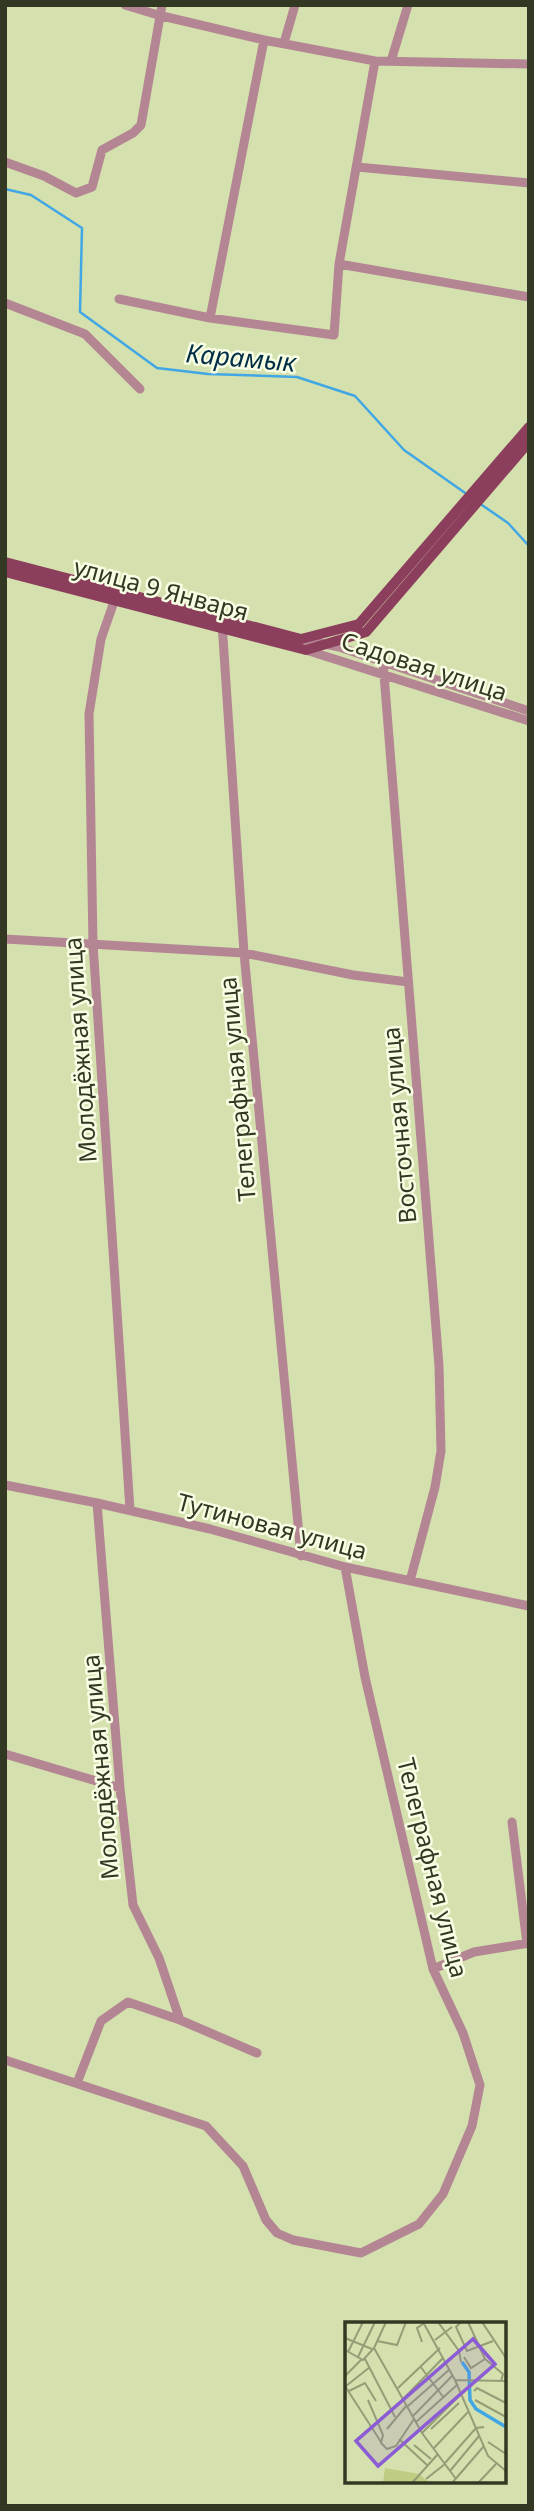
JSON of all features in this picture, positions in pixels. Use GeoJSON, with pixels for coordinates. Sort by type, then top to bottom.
{"type":"FeatureCollection","features":[{"type":"Feature","properties":{"kind":"main road"},"geometry":{"type":"LineString","coordinates":[[489,483],[529,428]]}},
{"type":"Feature","properties":{"kind":"main road"},"geometry":{"type":"LineString","coordinates":[[304,645],[325,645],[366,632],[457,520],[529,442]]}},
{"type":"Feature","properties":{"kind":"main road"},"geometry":{"type":"LineString","coordinates":[[304,645],[359,624],[457,520]]}},
{"type":"Feature","properties":{"kind":"main road","name":"улица 9 Января"},"geometry":{"type":"LineString","coordinates":[[5,562],[116,595],[304,645]]}},
{"type":"Feature","properties":{"kind":"main road","name":"улица 9 Января"},"geometry":{"type":"LineString","coordinates":[[5,572],[116,595]]}},
{"type":"Feature","properties":{"kind":"street"},"geometry":{"type":"LineString","coordinates":[[125,5],[264,40],[375,61],[529,64]]}},
{"type":"Feature","properties":{"kind":"street"},"geometry":{"type":"LineString","coordinates":[[5,162],[44,176],[76,193],[92,187],[102,150],[133,133],[141,125],[158,15],[162,5]]}},
{"type":"Feature","properties":{"kind":"street"},"geometry":{"type":"LineString","coordinates":[[284,43],[295,5]]}},
{"type":"Feature","properties":{"kind":"street"},"geometry":{"type":"LineString","coordinates":[[391,61],[408,5]]}},
{"type":"Feature","properties":{"kind":"street"},"geometry":{"type":"LineString","coordinates":[[210,318],[264,40]]}},
{"type":"Feature","properties":{"kind":"street"},"geometry":{"type":"LineString","coordinates":[[119,299],[210,318],[334,335],[340,264],[375,61]]}},
{"type":"Feature","properties":{"kind":"street"},"geometry":{"type":"LineString","coordinates":[[357,167],[529,183]]}},
{"type":"Feature","properties":{"kind":"street"},"geometry":{"type":"LineString","coordinates":[[340,264],[529,297]]}},
{"type":"Feature","properties":{"kind":"street"},"geometry":{"type":"LineString","coordinates":[[5,303],[85,334],[141,389]]}},
{"type":"Feature","properties":{"kind":"street","name":"Молодёжная улица"},"geometry":{"type":"LineString","coordinates":[[116,595],[101,639],[89,714],[93,944],[130,1510]]}},
{"type":"Feature","properties":{"kind":"street","name":"Телеграфная улица"},"geometry":{"type":"LineString","coordinates":[[222,623],[244,953],[301,1556]]}},
{"type":"Feature","properties":{"kind":"street","name":"Садовая улица"},"geometry":{"type":"LineString","coordinates":[[304,645],[529,721]]}},
{"type":"Feature","properties":{"kind":"street","name":"Садовая улица"},"geometry":{"type":"LineString","coordinates":[[325,645],[529,711]]}},
{"type":"Feature","properties":{"kind":"street","name":"Восточная улица"},"geometry":{"type":"LineString","coordinates":[[383,662],[439,1366],[441,1451],[435,1487],[410,1581]]}},
{"type":"Feature","properties":{"kind":"street"},"geometry":{"type":"LineString","coordinates":[[5,939],[244,953],[353,975],[408,982]]}},
{"type":"Feature","properties":{"kind":"street","name":"Тутиновая улица"},"geometry":{"type":"LineString","coordinates":[[5,1485],[130,1510],[210,1529],[345,1567],[529,1606]]}},
{"type":"Feature","properties":{"kind":"street","name":"Молодёжная улица"},"geometry":{"type":"LineString","coordinates":[[97,1503],[120,1788],[133,1905],[159,1958],[180,2020]]}},
{"type":"Feature","properties":{"kind":"street","name":"Телеграфная улица"},"geometry":{"type":"LineString","coordinates":[[5,2060],[206,2126],[243,2166],[266,2220],[277,2233],[293,2239],[361,2253],[419,2224],[443,2194],[472,2126],[480,2085],[463,2033],[433,1969],[365,1677],[345,1567]]}},
{"type":"Feature","properties":{"kind":"street"},"geometry":{"type":"LineString","coordinates":[[5,1754],[120,1788]]}},
{"type":"Feature","properties":{"kind":"street"},"geometry":{"type":"LineString","coordinates":[[433,1969],[474,1952],[528,1943],[512,1822]]}},
{"type":"Feature","properties":{"kind":"street"},"geometry":{"type":"LineString","coordinates":[[77,2083],[101,2021],[128,2001],[257,2053]]}},
{"type":"Feature","properties":{"kind":"waterway","name":"Карамык"},"geometry":{"type":"LineString","coordinates":[[5,189],[31,195],[82,228],[80,312],[157,368],[208,374],[297,377],[355,396],[404,450],[468,495]]}},
{"type":"Feature","properties":{"kind":"waterway","name":"Карамык"},"geometry":{"type":"LineString","coordinates":[[479,503],[508,523],[529,546]]}}]}
